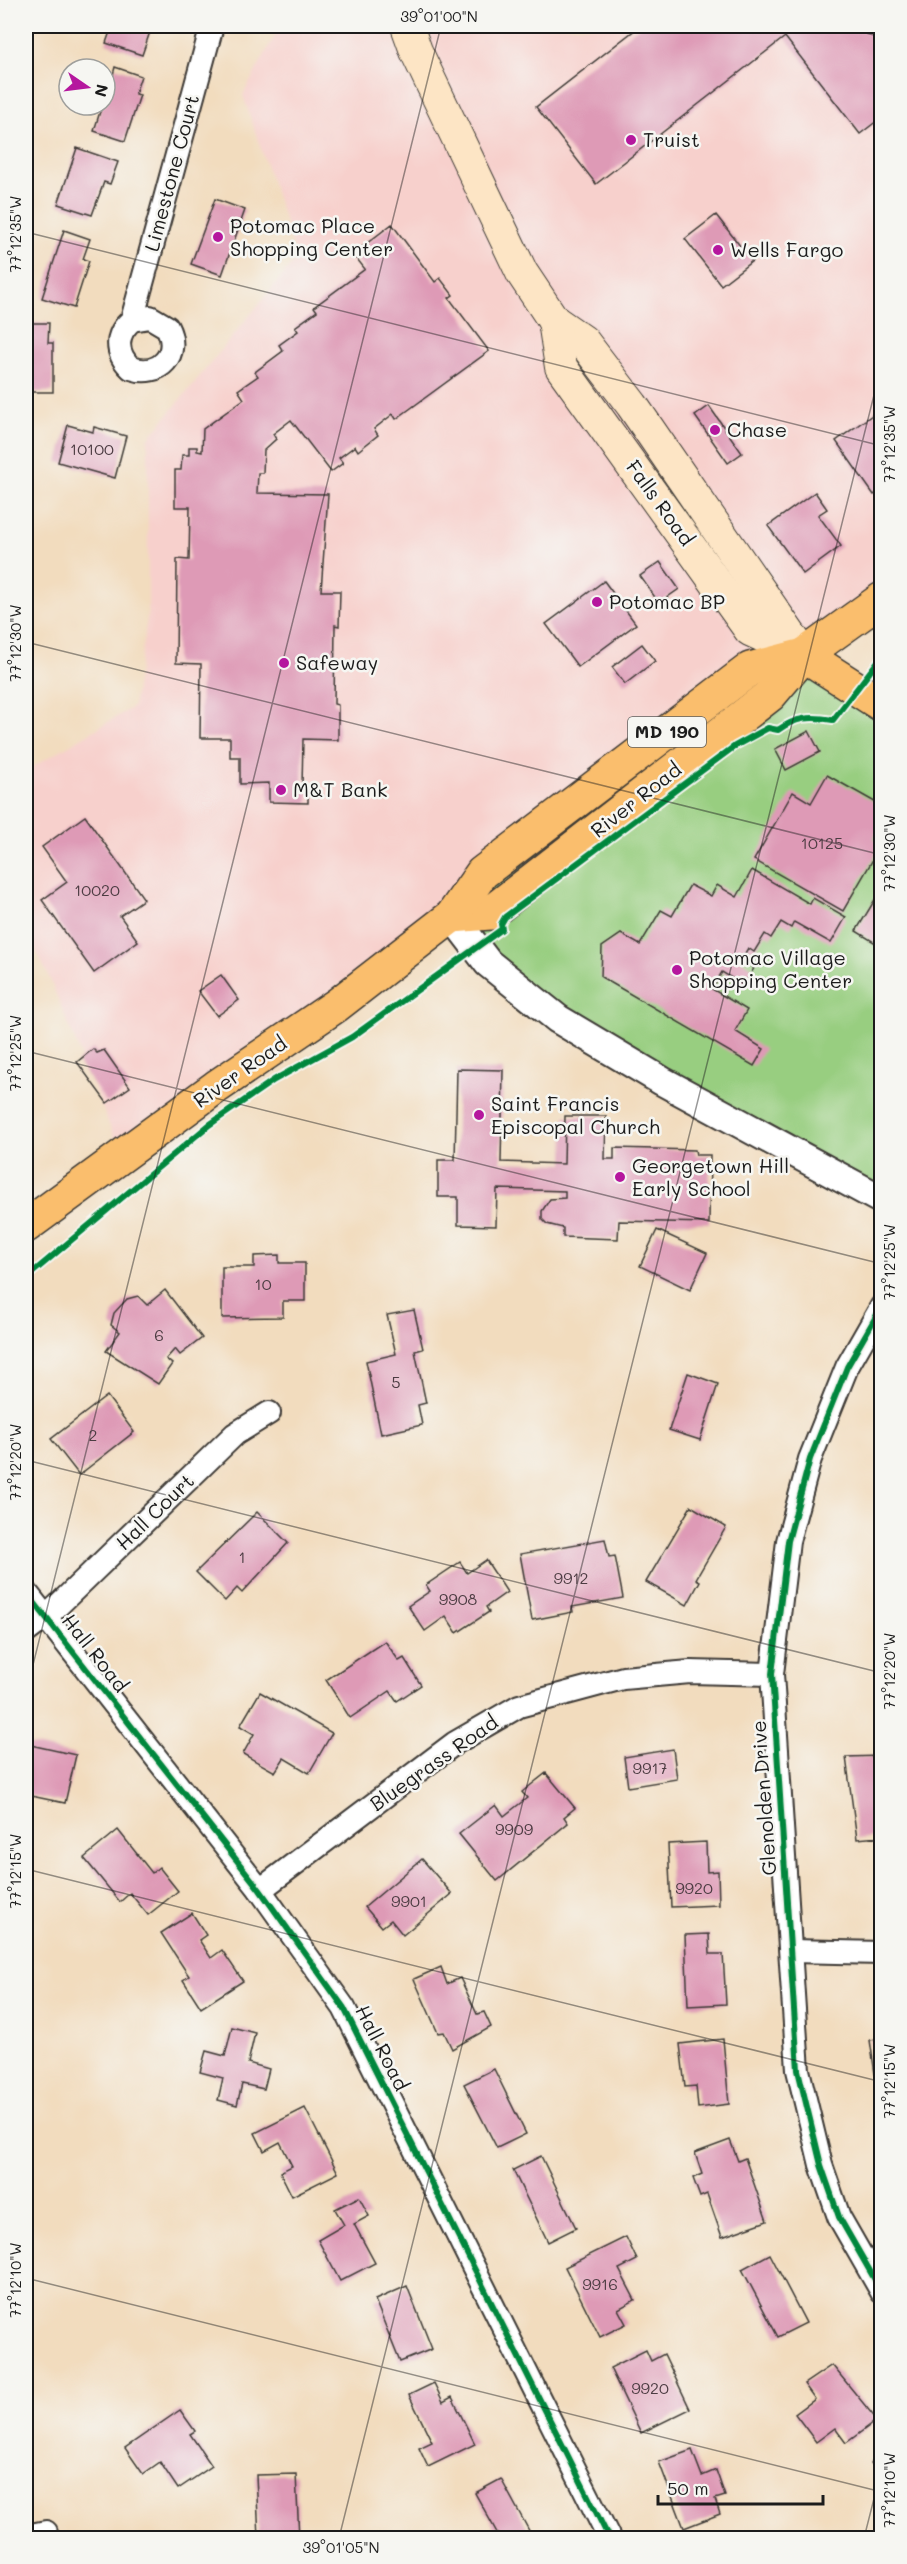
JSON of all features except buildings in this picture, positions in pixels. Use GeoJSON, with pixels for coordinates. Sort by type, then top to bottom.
{"type":"FeatureCollection","features":[{"type":"Feature","properties":{"kind":"main road","name":"Falls Road"},"geometry":{"type":"LineString","coordinates":[[407,26],[420,59],[522,273],[554,321],[583,340],[625,396],[804,655],[882,705]]}},
{"type":"Feature","properties":{"kind":"main road","name":"River Road"},"geometry":{"type":"LineString","coordinates":[[26,1226],[216,1088],[337,1005],[452,916],[482,873],[750,669],[804,655],[882,599]]}},
{"type":"Feature","properties":{"kind":"street","name":"Limestone Court"},"geometry":{"type":"LineString","coordinates":[[132,320],[212,26]]}},
{"type":"Feature","properties":{"kind":"street"},"geometry":{"type":"LineString","coordinates":[[452,916],[488,963],[558,1019],[662,1080],[882,1200]]}},
{"type":"Feature","properties":{"kind":"street","name":"Glenolden Drive"},"geometry":{"type":"LineString","coordinates":[[882,1306],[847,1367],[810,1459],[788,1541],[772,1674],[798,2070],[821,2165],[839,2217],[882,2292]]}},
{"type":"Feature","properties":{"kind":"street","name":"Hall Court"},"geometry":{"type":"LineString","coordinates":[[26,1632],[46,1617],[235,1434],[269,1413]]}},
{"type":"Feature","properties":{"kind":"street","name":"Hall Road"},"geometry":{"type":"LineString","coordinates":[[26,1592],[260,1890],[344,2008],[609,2538]]}},
{"type":"Feature","properties":{"kind":"street","name":"Bluegrass Road"},"geometry":{"type":"LineString","coordinates":[[260,1890],[455,1743],[519,1706],[623,1678],[690,1672],[772,1674]]}},
{"type":"Feature","properties":{"kind":"street"},"geometry":{"type":"LineString","coordinates":[[791,1951],[882,1953]]}},
{"type":"Feature","properties":{"kind":"shaded area"},"geometry":{"type":"Polygon","coordinates":[[[280,26],[881,26],[881,600],[482,873],[122,1156],[49,977],[26,931],[26,771],[133,707],[148,613],[148,439],[297,258],[243,95],[280,26]]]}},
{"type":"Feature","properties":{"kind":"green space"},"geometry":{"type":"Polygon","coordinates":[[[804,655],[881,705],[881,1200],[558,1019],[452,916],[482,873],[804,655]]]}},
{"type":"Feature","properties":{"kind":"cycle path"},"geometry":{"type":"LineString","coordinates":[[26,1278],[209,1125],[274,1080],[352,1037],[502,929],[501,924],[505,917],[735,746],[768,728],[778,730],[798,720],[811,718],[833,720],[882,656]]}},
{"type":"Feature","properties":{"kind":"cycle path"},"geometry":{"type":"LineString","coordinates":[[882,1306],[847,1367],[810,1459],[788,1541],[772,1674],[798,2070],[821,2165],[839,2217],[882,2292]]}},
{"type":"Feature","properties":{"kind":"cycle path"},"geometry":{"type":"LineString","coordinates":[[26,1592],[260,1890],[344,2008],[609,2538]]}},
{"type":"Feature","properties":{"kind":"place","name":"Truist"},"geometry":{"type":"Point","coordinates":[631,140]}},
{"type":"Feature","properties":{"kind":"place","name":"Potomac Place Shopping Center"},"geometry":{"type":"Point","coordinates":[218,237]}},
{"type":"Feature","properties":{"kind":"place","name":"Wells Fargo"},"geometry":{"type":"Point","coordinates":[718,250]}},
{"type":"Feature","properties":{"kind":"place","name":"Chase"},"geometry":{"type":"Point","coordinates":[715,430]}},
{"type":"Feature","properties":{"kind":"place","name":"Potomac BP"},"geometry":{"type":"Point","coordinates":[597,602]}},
{"type":"Feature","properties":{"kind":"place","name":"Safeway"},"geometry":{"type":"Point","coordinates":[284,663]}},
{"type":"Feature","properties":{"kind":"place","name":"M&T Bank"},"geometry":{"type":"Point","coordinates":[281,790]}},
{"type":"Feature","properties":{"kind":"place","name":"Potomac Village Shopping Center"},"geometry":{"type":"Point","coordinates":[677,970]}},
{"type":"Feature","properties":{"kind":"place","name":"Saint Francis Episcopal Church"},"geometry":{"type":"Point","coordinates":[479,1115]}},
{"type":"Feature","properties":{"kind":"place","name":"Georgetown Hill Early School"},"geometry":{"type":"Point","coordinates":[620,1177]}}]}
